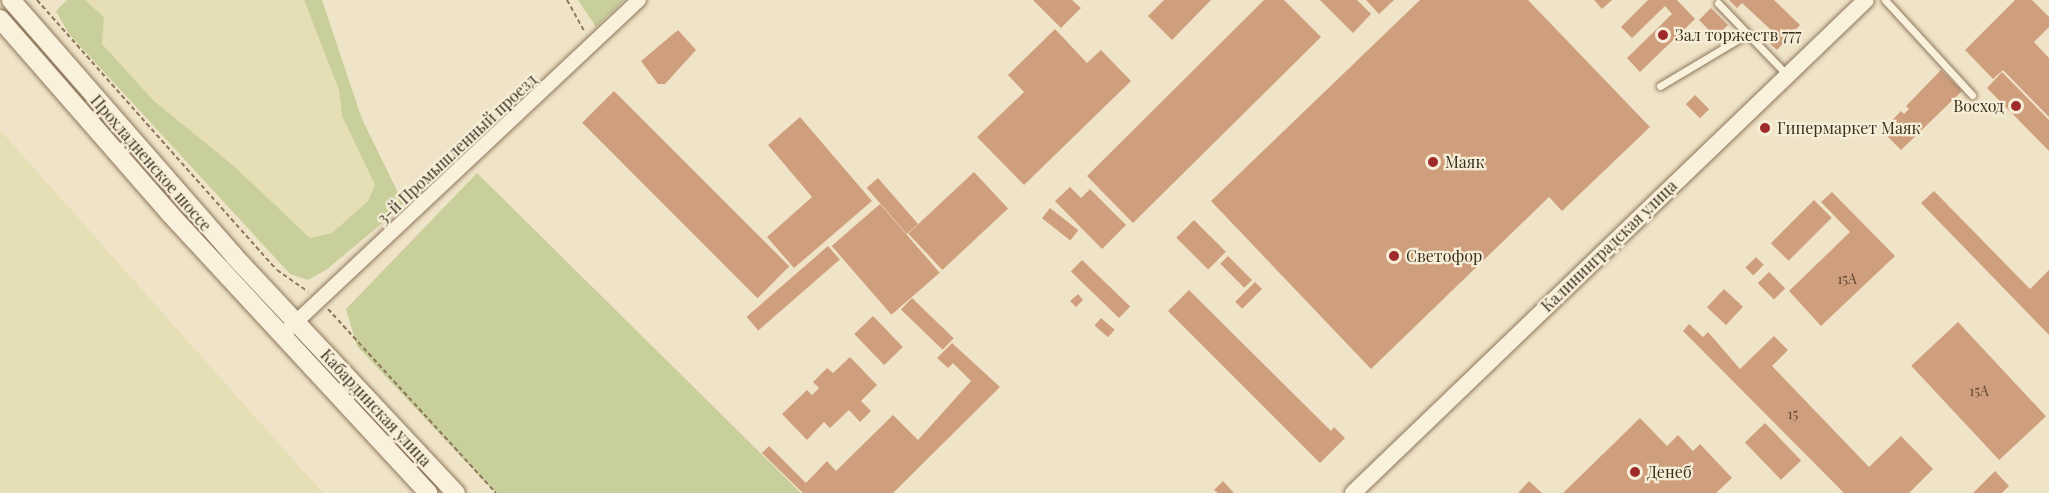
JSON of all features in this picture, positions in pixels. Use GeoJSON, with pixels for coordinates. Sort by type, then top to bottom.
{"type":"FeatureCollection","features":[{"type":"Feature","properties":{"kind":"main road","name":"Прохладненское шоссе"},"geometry":{"type":"LineString","coordinates":[[11,0],[120,128],[296,322]]}},
{"type":"Feature","properties":{"kind":"main road","name":"Прохладненское шоссе"},"geometry":{"type":"LineString","coordinates":[[0,19],[281,336]]}},
{"type":"Feature","properties":{"kind":"main road","name":"Кабардинская улица"},"geometry":{"type":"LineString","coordinates":[[296,322],[456,493]]}},
{"type":"Feature","properties":{"kind":"main road","name":"Кабардинская улица"},"geometry":{"type":"LineString","coordinates":[[281,336],[428,493]]}},
{"type":"Feature","properties":{"kind":"street","name":"3-й Промышленный проезд"},"geometry":{"type":"LineString","coordinates":[[281,336],[639,0]]}},
{"type":"Feature","properties":{"kind":"street","name":"Калининградская улица"},"geometry":{"type":"LineString","coordinates":[[1353,493],[1866,0]]}},
{"type":"Feature","properties":{"kind":"lane"},"geometry":{"type":"LineString","coordinates":[[1885,0],[1972,95]]}},
{"type":"Feature","properties":{"kind":"lane"},"geometry":{"type":"LineString","coordinates":[[1718,3],[1787,75]]}},
{"type":"Feature","properties":{"kind":"lane"},"geometry":{"type":"LineString","coordinates":[[1660,86],[1747,34]]}},
{"type":"Feature","properties":{"kind":"path"},"geometry":{"type":"LineString","coordinates":[[37,0],[277,270],[320,300],[496,493]]}},
{"type":"Feature","properties":{"kind":"path"},"geometry":{"type":"LineString","coordinates":[[567,0],[593,44]]}},
{"type":"Feature","properties":{"kind":"shaded area"},"geometry":{"type":"Polygon","coordinates":[[[85,0],[304,0],[339,90],[342,116],[375,185],[368,201],[332,233],[310,238],[236,168],[153,100],[102,44],[104,17],[85,0]]]}},
{"type":"Feature","properties":{"kind":"shaded area"},"geometry":{"type":"Polygon","coordinates":[[[0,130],[323,493],[0,493],[0,130]]]}},
{"type":"Feature","properties":{"kind":"green space"},"geometry":{"type":"Polygon","coordinates":[[[67,0],[85,0],[104,17],[102,44],[153,100],[236,168],[310,238],[332,233],[368,201],[375,185],[342,116],[339,90],[304,0],[322,0],[362,119],[404,205],[326,270],[308,280],[290,274],[69,34],[56,11],[67,0]]]}},
{"type":"Feature","properties":{"kind":"green space"},"geometry":{"type":"Polygon","coordinates":[[[578,0],[624,0],[596,27],[578,0]]]}},
{"type":"Feature","properties":{"kind":"green space"},"geometry":{"type":"Polygon","coordinates":[[[477,173],[801,493],[495,493],[357,346],[346,309],[477,173]]]}},
{"type":"Feature","properties":{"kind":"building"},"geometry":{"type":"Polygon","coordinates":[[[1033,0],[1072,0],[1081,8],[1061,28],[1033,0]]]}},
{"type":"Feature","properties":{"kind":"building"},"geometry":{"type":"Polygon","coordinates":[[[1164,0],[1211,0],[1172,40],[1148,16],[1164,0]]]}},
{"type":"Feature","properties":{"kind":"building"},"geometry":{"type":"Polygon","coordinates":[[[1264,0],[1284,0],[1321,37],[1133,223],[1087,176],[1264,0]]]}},
{"type":"Feature","properties":{"kind":"building"},"geometry":{"type":"Polygon","coordinates":[[[1320,0],[1357,0],[1371,14],[1353,33],[1320,0]]]}},
{"type":"Feature","properties":{"kind":"building"},"geometry":{"type":"Polygon","coordinates":[[[1366,0],[1394,0],[1379,14],[1366,0]]]}},
{"type":"Feature","properties":{"kind":"building","name":"Маяк"},"geometry":{"type":"Polygon","coordinates":[[[1420,0],[1528,0],[1650,127],[1562,211],[1549,197],[1371,369],[1211,201],[1420,0]]]}},
{"type":"Feature","properties":{"kind":"building"},"geometry":{"type":"Polygon","coordinates":[[[1594,0],[1612,0],[1602,9],[1594,0]]]}},
{"type":"Feature","properties":{"kind":"building"},"geometry":{"type":"Polygon","coordinates":[[[1648,0],[1677,0],[1695,19],[1640,72],[1627,58],[1672,14],[1665,6],[1632,38],[1621,27],[1648,0]]]}},
{"type":"Feature","properties":{"kind":"building"},"geometry":{"type":"Polygon","coordinates":[[[1729,0],[1774,0],[1800,25],[1777,50],[1764,38],[1771,30],[1742,3],[1737,8],[1729,0]]]}},
{"type":"Feature","properties":{"kind":"building"},"geometry":{"type":"Polygon","coordinates":[[[2015,0],[2032,0],[2049,17],[2049,27],[2034,42],[2049,58],[2049,117],[2003,70],[1993,79],[1965,50],[2015,0]]]}},
{"type":"Feature","properties":{"kind":"building"},"geometry":{"type":"Polygon","coordinates":[[[1711,8],[1728,25],[1716,37],[1699,20],[1711,8]]]}},
{"type":"Feature","properties":{"kind":"building"},"geometry":{"type":"Polygon","coordinates":[[[1055,29],[1087,63],[1101,50],[1131,81],[1024,185],[977,137],[1024,92],[1008,75],[1055,29]]]}},
{"type":"Feature","properties":{"kind":"building"},"geometry":{"type":"Polygon","coordinates":[[[678,30],[696,50],[665,84],[658,84],[641,61],[678,30]]]}},
{"type":"Feature","properties":{"kind":"building"},"geometry":{"type":"Polygon","coordinates":[[[1941,70],[1962,91],[1901,150],[1882,131],[1901,111],[1904,114],[1909,109],[1906,106],[1941,70]]]}},
{"type":"Feature","properties":{"kind":"building"},"geometry":{"type":"Polygon","coordinates":[[[2002,72],[2049,120],[2049,151],[1987,88],[2002,72]]]}},
{"type":"Feature","properties":{"kind":"building"},"geometry":{"type":"Polygon","coordinates":[[[614,91],[789,266],[758,298],[582,123],[614,91]]]}},
{"type":"Feature","properties":{"kind":"building"},"geometry":{"type":"Polygon","coordinates":[[[1695,95],[1709,109],[1700,118],[1686,104],[1695,95]]]}},
{"type":"Feature","properties":{"kind":"building"},"geometry":{"type":"Polygon","coordinates":[[[800,117],[872,201],[794,268],[767,237],[812,197],[768,145],[800,117]]]}},
{"type":"Feature","properties":{"kind":"building"},"geometry":{"type":"Polygon","coordinates":[[[974,172],[1008,209],[942,270],[908,233],[974,172]]]}},
{"type":"Feature","properties":{"kind":"building"},"geometry":{"type":"Polygon","coordinates":[[[878,178],[918,224],[907,234],[867,188],[878,178]]]}},
{"type":"Feature","properties":{"kind":"building"},"geometry":{"type":"Polygon","coordinates":[[[1070,187],[1081,198],[1090,189],[1126,225],[1102,249],[1055,201],[1070,187]]]}},
{"type":"Feature","properties":{"kind":"building"},"geometry":{"type":"Polygon","coordinates":[[[1934,191],[2030,289],[2049,270],[2049,335],[1921,203],[1934,191]]]}},
{"type":"Feature","properties":{"kind":"building"},"geometry":{"type":"Polygon","coordinates":[[[1832,192],[1895,256],[1821,326],[1789,291],[1850,232],[1821,202],[1832,192]]]}},
{"type":"Feature","properties":{"kind":"building"},"geometry":{"type":"Polygon","coordinates":[[[1814,200],[1832,218],[1789,261],[1771,243],[1814,200]]]}},
{"type":"Feature","properties":{"kind":"building"},"geometry":{"type":"Polygon","coordinates":[[[880,204],[940,273],[891,315],[832,246],[880,204]]]}},
{"type":"Feature","properties":{"kind":"building"},"geometry":{"type":"Polygon","coordinates":[[[1050,208],[1078,230],[1070,240],[1042,218],[1050,208]]]}},
{"type":"Feature","properties":{"kind":"building"},"geometry":{"type":"Polygon","coordinates":[[[1194,220],[1226,252],[1208,269],[1176,238],[1194,220]]]}},
{"type":"Feature","properties":{"kind":"building"},"geometry":{"type":"Polygon","coordinates":[[[828,246],[840,260],[758,330],[746,317],[828,246]]]}},
{"type":"Feature","properties":{"kind":"building"},"geometry":{"type":"Polygon","coordinates":[[[1228,256],[1252,280],[1244,288],[1220,264],[1228,256]]]}},
{"type":"Feature","properties":{"kind":"building"},"geometry":{"type":"Polygon","coordinates":[[[1756,257],[1764,265],[1753,275],[1745,268],[1756,257]]]}},
{"type":"Feature","properties":{"kind":"building"},"geometry":{"type":"Polygon","coordinates":[[[1082,260],[1130,307],[1119,318],[1071,272],[1082,260]]]}},
{"type":"Feature","properties":{"kind":"building"},"geometry":{"type":"Polygon","coordinates":[[[1769,272],[1785,288],[1774,300],[1758,283],[1769,272]]]}},
{"type":"Feature","properties":{"kind":"building"},"geometry":{"type":"Polygon","coordinates":[[[1255,282],[1262,289],[1242,309],[1235,302],[1255,282]]]}},
{"type":"Feature","properties":{"kind":"building"},"geometry":{"type":"Polygon","coordinates":[[[1724,289],[1743,307],[1726,325],[1707,307],[1724,289]]]}},
{"type":"Feature","properties":{"kind":"building"},"geometry":{"type":"Polygon","coordinates":[[[1189,290],[1331,431],[1334,427],[1345,438],[1320,463],[1168,311],[1189,290]]]}},
{"type":"Feature","properties":{"kind":"building"},"geometry":{"type":"Polygon","coordinates":[[[1078,294],[1083,300],[1076,307],[1070,301],[1078,294]]]}},
{"type":"Feature","properties":{"kind":"building"},"geometry":{"type":"Polygon","coordinates":[[[912,298],[954,338],[943,350],[901,310],[912,298]]]}},
{"type":"Feature","properties":{"kind":"building"},"geometry":{"type":"Polygon","coordinates":[[[873,316],[903,347],[884,365],[854,334],[873,316]]]}},
{"type":"Feature","properties":{"kind":"building"},"geometry":{"type":"Polygon","coordinates":[[[1101,318],[1115,330],[1108,337],[1094,326],[1101,318]]]}},
{"type":"Feature","properties":{"kind":"building"},"geometry":{"type":"Polygon","coordinates":[[[1958,322],[2046,416],[1999,460],[1911,366],[1958,322]]]}},
{"type":"Feature","properties":{"kind":"building"},"geometry":{"type":"Polygon","coordinates":[[[1689,324],[1703,337],[1708,332],[1740,369],[1774,336],[1788,350],[1772,366],[1869,467],[1901,436],[1933,469],[1909,493],[1844,493],[1683,331],[1689,324]]]}},
{"type":"Feature","properties":{"kind":"building"},"geometry":{"type":"Polygon","coordinates":[[[952,343],[1000,387],[893,493],[803,493],[762,453],[769,446],[806,483],[827,461],[836,471],[893,415],[918,440],[971,381],[953,363],[948,368],[937,358],[952,343]]]}},
{"type":"Feature","properties":{"kind":"building"},"geometry":{"type":"Polygon","coordinates":[[[850,357],[877,385],[861,401],[871,411],[860,422],[849,410],[830,428],[824,422],[807,440],[782,414],[807,390],[812,395],[819,388],[813,382],[827,368],[833,373],[850,357]]]}},
{"type":"Feature","properties":{"kind":"building"},"geometry":{"type":"Polygon","coordinates":[[[1640,418],[1667,446],[1678,435],[1693,451],[1700,444],[1732,478],[1716,493],[1563,493],[1640,418]]]}},
{"type":"Feature","properties":{"kind":"building"},"geometry":{"type":"Polygon","coordinates":[[[1765,423],[1801,460],[1781,480],[1745,442],[1765,423]]]}},
{"type":"Feature","properties":{"kind":"building"},"geometry":{"type":"Polygon","coordinates":[[[1995,471],[2009,486],[2002,493],[1973,493],[1995,471]]]}},
{"type":"Feature","properties":{"kind":"building"},"geometry":{"type":"Polygon","coordinates":[[[1223,481],[1234,493],[1218,493],[1214,490],[1223,481]]]}},
{"type":"Feature","properties":{"kind":"building"},"geometry":{"type":"Polygon","coordinates":[[[1529,481],[1542,493],[1518,493],[1529,481]]]}},
{"type":"Feature","properties":{"kind":"place","name":"Зал торжеств 777"},"geometry":{"type":"Point","coordinates":[1663,35]}},
{"type":"Feature","properties":{"kind":"place","name":"Восход"},"geometry":{"type":"Point","coordinates":[2016,106]}},
{"type":"Feature","properties":{"kind":"place","name":"Гипермаркет Маяк"},"geometry":{"type":"Point","coordinates":[1765,128]}},
{"type":"Feature","properties":{"kind":"place","name":"Маяк"},"geometry":{"type":"Point","coordinates":[1433,162]}},
{"type":"Feature","properties":{"kind":"place","name":"Светофор"},"geometry":{"type":"Point","coordinates":[1394,256]}},
{"type":"Feature","properties":{"kind":"place","name":"Денеб"},"geometry":{"type":"Point","coordinates":[1635,472]}}]}
